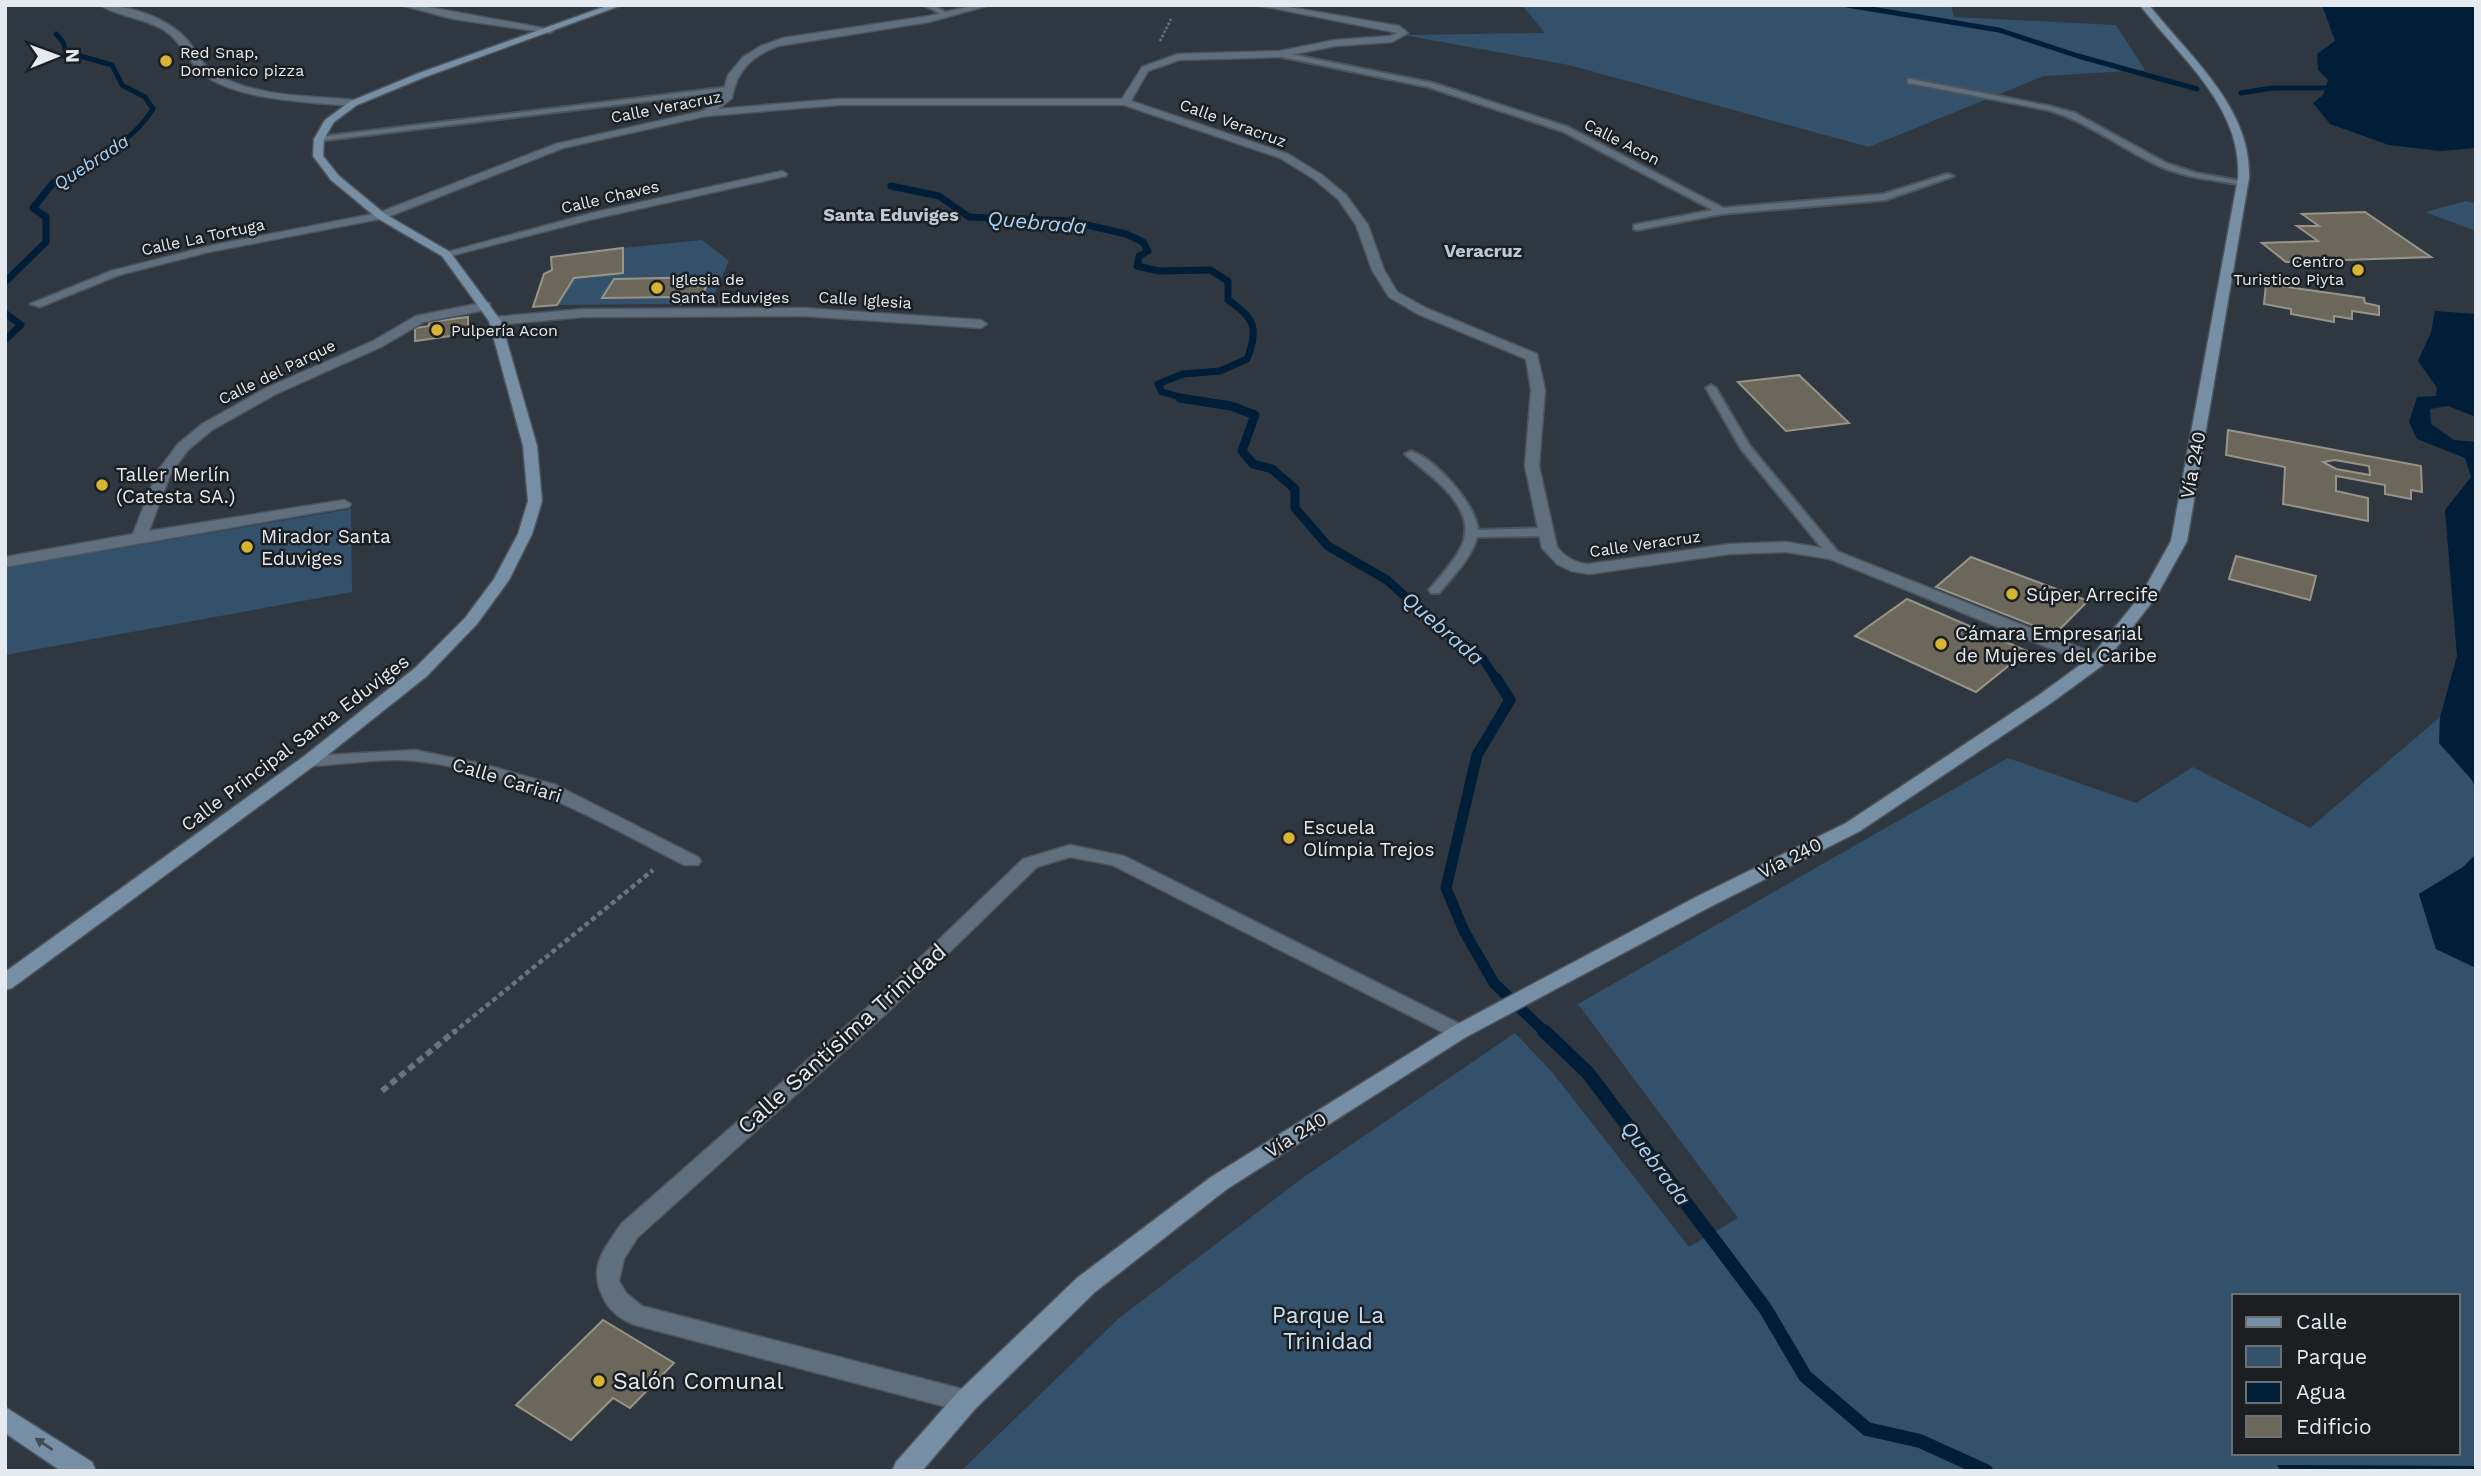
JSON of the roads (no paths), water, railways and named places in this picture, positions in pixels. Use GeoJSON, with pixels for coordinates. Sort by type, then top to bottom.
{"type":"FeatureCollection","features":[{"type":"Feature","properties":{"kind":"main road"},"geometry":{"type":"LineString","coordinates":[[319,139],[330,120],[354,103],[422,75],[618,5]]}},
{"type":"Feature","properties":{"kind":"main road","name":"Vía 240"},"geometry":{"type":"LineString","coordinates":[[905,1471],[966,1401],[1086,1285],[1219,1183],[1459,1032],[1702,902],[1853,827],[2045,699],[2097,661],[2148,597],[2179,541],[2243,182],[2242,146],[2221,100],[2144,5]]}},
{"type":"Feature","properties":{"kind":"main road","name":"Calle Principal Santa Eduviges"},"geometry":{"type":"LineString","coordinates":[[5,983],[309,761],[421,672],[471,621],[501,579],[525,534],[536,500],[530,446],[495,321],[446,254],[381,216],[335,178],[318,156],[319,139]]}},
{"type":"Feature","properties":{"kind":"main road"},"geometry":{"type":"LineString","coordinates":[[5,1418],[83,1471]]}},
{"type":"Feature","properties":{"kind":"street"},"geometry":{"type":"LineString","coordinates":[[104,5],[140,17],[180,37],[209,75],[240,86],[294,97],[354,103]]}},
{"type":"Feature","properties":{"kind":"street"},"geometry":{"type":"LineString","coordinates":[[405,5],[453,16],[551,30]]}},
{"type":"Feature","properties":{"kind":"street"},"geometry":{"type":"LineString","coordinates":[[706,113],[727,98],[728,89],[741,62],[756,50],[786,40],[947,15],[986,5]]}},
{"type":"Feature","properties":{"kind":"street"},"geometry":{"type":"LineString","coordinates":[[1125,102],[1145,69],[1161,62],[1190,55],[1280,54],[1335,43],[1392,39],[1404,33],[1396,28],[1261,5]]}},
{"type":"Feature","properties":{"kind":"street","name":"Calle Veracruz"},"geometry":{"type":"LineString","coordinates":[[381,216],[560,146],[706,113],[839,102],[1125,102],[1284,156],[1318,177],[1342,197],[1362,225],[1378,270],[1394,294],[1422,311],[1532,357],[1538,390],[1532,466],[1550,548],[1558,559],[1572,568],[1589,569],[1730,549],[1786,547],[1834,555],[2097,661]]}},
{"type":"Feature","properties":{"kind":"street","name":"Calle Chaves"},"geometry":{"type":"LineString","coordinates":[[446,254],[592,216],[782,174]]}},
{"type":"Feature","properties":{"kind":"street","name":"Calle La Tortuga"},"geometry":{"type":"LineString","coordinates":[[36,304],[115,273],[209,249],[381,216]]}},
{"type":"Feature","properties":{"kind":"street","name":"Calle del Parque"},"geometry":{"type":"LineString","coordinates":[[139,537],[164,472],[183,447],[207,427],[271,391],[377,344],[420,319],[486,306]]}},
{"type":"Feature","properties":{"kind":"street","name":"Calle Iglesia"},"geometry":{"type":"LineString","coordinates":[[495,321],[584,313],[804,312],[981,324]]}},
{"type":"Feature","properties":{"kind":"street"},"geometry":{"type":"LineString","coordinates":[[5,562],[344,504]]}},
{"type":"Feature","properties":{"kind":"street","name":"Calle Cariari"},"geometry":{"type":"LineString","coordinates":[[309,761],[415,755],[483,769],[550,789],[683,857]]}},
{"type":"Feature","properties":{"kind":"street","name":"Calle Santísima Trinidad"},"geometry":{"type":"LineString","coordinates":[[966,1401],[635,1315],[617,1300],[607,1282],[612,1257],[629,1231],[884,1004],[1030,863],[1070,851],[1117,860],[1459,1032]]}},
{"type":"Feature","properties":{"kind":"lane"},"geometry":{"type":"LineString","coordinates":[[927,5],[947,15]]}},
{"type":"Feature","properties":{"kind":"lane","name":"Calle Acon"},"geometry":{"type":"LineString","coordinates":[[1280,54],[1430,85],[1565,129],[1722,211]]}},
{"type":"Feature","properties":{"kind":"lane"},"geometry":{"type":"LineString","coordinates":[[1911,81],[2049,108],[2072,115],[2163,165],[2195,175],[2243,182]]}},
{"type":"Feature","properties":{"kind":"lane"},"geometry":{"type":"LineString","coordinates":[[319,139],[728,89]]}},
{"type":"Feature","properties":{"kind":"lane"},"geometry":{"type":"LineString","coordinates":[[1637,227],[1722,211],[1885,197],[1950,176]]}},
{"type":"Feature","properties":{"kind":"lane"},"geometry":{"type":"LineString","coordinates":[[1712,388],[1745,447],[1834,555]]}},
{"type":"Feature","properties":{"kind":"lane"},"geometry":{"type":"LineString","coordinates":[[1411,454],[1455,492],[1472,518],[1472,534],[1462,557],[1435,590]]}},
{"type":"Feature","properties":{"kind":"lane"},"geometry":{"type":"LineString","coordinates":[[1472,534],[1545,532]]}},
{"type":"Feature","properties":{"kind":"water"},"geometry":{"type":"Polygon","coordinates":[[[2322,5],[2476,5],[2476,148],[2440,151],[2389,145],[2330,124],[2313,103],[2323,95],[2328,80],[2318,70],[2317,54],[2335,41],[2322,5]]]}},
{"type":"Feature","properties":{"kind":"water"},"geometry":{"type":"Polygon","coordinates":[[[2435,311],[2476,314],[2476,417],[2448,406],[2430,409],[2431,424],[2454,440],[2476,442],[2476,790],[2472,780],[2439,743],[2440,717],[2457,656],[2445,510],[2471,477],[2465,458],[2417,439],[2409,422],[2417,397],[2436,396],[2437,388],[2418,361],[2431,332],[2435,311]]]}},
{"type":"Feature","properties":{"kind":"water"},"geometry":{"type":"Polygon","coordinates":[[[2476,854],[2476,968],[2436,949],[2419,894],[2463,867],[2476,854]]]}},
{"type":"Feature","properties":{"kind":"water"},"geometry":{"type":"Polygon","coordinates":[[[2277,1465],[2476,1466],[2476,1471],[2281,1471],[2277,1465]]]}},
{"type":"Feature","properties":{"kind":"waterway"},"geometry":{"type":"LineString","coordinates":[[1847,5],[1999,30],[2078,56],[2197,89]]}},
{"type":"Feature","properties":{"kind":"waterway","name":"Quebrada"},"geometry":{"type":"LineString","coordinates":[[56,34],[63,42],[66,52],[112,65],[122,85],[145,97],[153,109],[124,141],[62,178]]}},
{"type":"Feature","properties":{"kind":"waterway"},"geometry":{"type":"LineString","coordinates":[[2241,93],[2273,88],[2326,88]]}},
{"type":"Feature","properties":{"kind":"waterway","name":"Quebrada"},"geometry":{"type":"LineString","coordinates":[[5,282],[46,242],[46,217],[33,208],[53,183],[65,176]]}},
{"type":"Feature","properties":{"kind":"waterway","name":"Quebrada"},"geometry":{"type":"LineString","coordinates":[[891,186],[939,196],[969,217],[1070,221],[1126,234],[1143,242],[1148,251],[1139,256],[1137,266],[1159,271],[1210,270],[1228,281],[1228,300],[1244,313],[1252,325],[1251,349],[1247,359],[1220,371],[1183,374],[1158,384],[1162,392],[1189,399]]}},
{"type":"Feature","properties":{"kind":"waterway","name":"Quebrada"},"geometry":{"type":"LineString","coordinates":[[5,313],[21,325],[5,340]]}},
{"type":"Feature","properties":{"kind":"waterway","name":"Quebrada"},"geometry":{"type":"LineString","coordinates":[[1180,398],[1189,399]]}},
{"type":"Feature","properties":{"kind":"waterway","name":"Quebrada"},"geometry":{"type":"LineString","coordinates":[[1189,399],[1231,406],[1255,415],[1242,451],[1253,464],[1272,469],[1295,489],[1295,508],[1328,546],[1387,580],[1430,619],[1482,658],[1497,680]]}},
{"type":"Feature","properties":{"kind":"waterway","name":"Quebrada"},"geometry":{"type":"LineString","coordinates":[[1496,678],[1510,700],[1477,755],[1446,888],[1464,931],[1494,983],[1546,1033]]}},
{"type":"Feature","properties":{"kind":"waterway","name":"Quebrada"},"geometry":{"type":"LineString","coordinates":[[1544,1031],[1588,1073],[1765,1308],[1805,1376],[1867,1429],[1920,1441],[1986,1471]]}},
{"type":"Feature","properties":{"kind":"place","name":"Red Snap, Domenico pizza"},"geometry":{"type":"Point","coordinates":[166,61]}},
{"type":"Feature","properties":{"kind":"place","name":"Centro Turistico Piyta"},"geometry":{"type":"Point","coordinates":[2358,270]}},
{"type":"Feature","properties":{"kind":"place","name":"Iglesia de Santa Eduviges"},"geometry":{"type":"Point","coordinates":[657,288]}},
{"type":"Feature","properties":{"kind":"place","name":"Pulpería Acon"},"geometry":{"type":"Point","coordinates":[437,330]}},
{"type":"Feature","properties":{"kind":"place","name":"Taller Merlín (Catesta SA.)"},"geometry":{"type":"Point","coordinates":[102,485]}},
{"type":"Feature","properties":{"kind":"place","name":"Mirador Santa Eduviges"},"geometry":{"type":"Point","coordinates":[247,547]}},
{"type":"Feature","properties":{"kind":"place","name":"Súper Arrecife"},"geometry":{"type":"Point","coordinates":[2012,594]}},
{"type":"Feature","properties":{"kind":"place","name":"Cámara Empresarial de Mujeres del Caribe"},"geometry":{"type":"Point","coordinates":[1941,644]}},
{"type":"Feature","properties":{"kind":"place","name":"Escuela Olímpia Trejos"},"geometry":{"type":"Point","coordinates":[1289,838]}},
{"type":"Feature","properties":{"kind":"place","name":"Salón Comunal"},"geometry":{"type":"Point","coordinates":[599,1381]}},
{"type":"Feature","properties":{"kind":"district","name":"Santa Eduviges"},"geometry":{"type":"Point","coordinates":[891,214]}},
{"type":"Feature","properties":{"kind":"district","name":"Veracruz"},"geometry":{"type":"Point","coordinates":[1483,250]}},
{"type":"Feature","properties":{"kind":"park label","name":"Parque La Trinidad"},"geometry":{"type":"Point","coordinates":[1328,1328]}}]}
